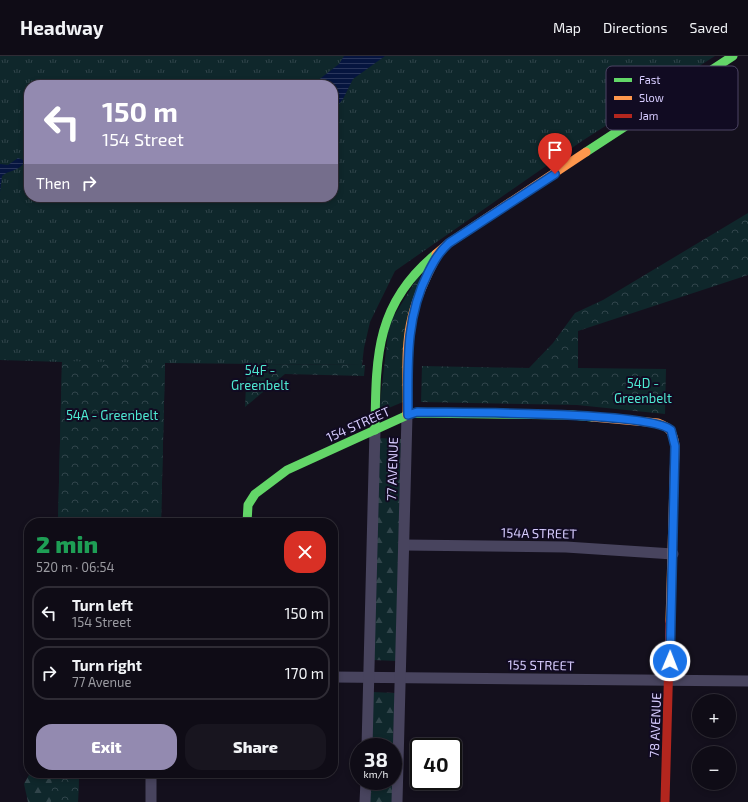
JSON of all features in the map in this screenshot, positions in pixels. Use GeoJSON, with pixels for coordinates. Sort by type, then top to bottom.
{"type":"FeatureCollection","features":[{"type":"Feature","properties":{"kind":"street"},"geometry":{"type":"LineString","coordinates":[[718,66],[733,56]]}},
{"type":"Feature","properties":{"kind":"street"},"geometry":{"type":"LineString","coordinates":[[440,252],[449,243],[621,130]]}},
{"type":"Feature","properties":{"kind":"street","name":"77 AVENUE"},"geometry":{"type":"LineString","coordinates":[[397,802],[408,415],[408,345],[410,327],[419,294],[440,252]]}},
{"type":"Feature","properties":{"kind":"street","name":"77 AVENUE"},"geometry":{"type":"LineString","coordinates":[[367,738],[376,360],[385,323],[399,296],[418,270],[440,252]]}},
{"type":"Feature","properties":{"kind":"street","name":"154 STREET"},"geometry":{"type":"LineString","coordinates":[[247,518],[248,505],[258,490],[292,468],[417,412],[583,416],[658,423],[669,428],[673,434]]}},
{"type":"Feature","properties":{"kind":"street","name":"78 AVENUE"},"geometry":{"type":"LineString","coordinates":[[665,802],[673,554],[675,446],[673,434]]}},
{"type":"Feature","properties":{"kind":"street","name":"154A STREET"},"geometry":{"type":"LineString","coordinates":[[404,545],[566,547],[673,554]]}},
{"type":"Feature","properties":{"kind":"street","name":"155 STREET"},"geometry":{"type":"LineString","coordinates":[[338,677],[748,681]]}},
{"type":"Feature","properties":{"kind":"street"},"geometry":{"type":"LineString","coordinates":[[151,802],[152,778]]}},
{"type":"Feature","properties":{"kind":"street"},"geometry":{"type":"LineString","coordinates":[[365,802],[366,790]]}},
{"type":"Feature","properties":{"kind":"green space"},"geometry":{"type":"Polygon","coordinates":[[[0,56],[715,56],[699,66],[606,66],[606,126],[395,271],[370,322],[362,365],[165,363],[161,518],[58,518],[62,362],[0,360],[0,56]]]}},
{"type":"Feature","properties":{"kind":"green space","name":"54D - Greenbelt"},"geometry":{"type":"Polygon","coordinates":[[[748,213],[748,275],[578,331],[578,368],[666,369],[665,414],[577,405],[421,402],[422,366],[529,368],[553,343],[575,313],[603,300],[748,213]]]}},
{"type":"Feature","properties":{"kind":"green space"},"geometry":{"type":"Polygon","coordinates":[[[421,272],[403,402],[379,412],[389,324],[421,272]]]}},
{"type":"Feature","properties":{"kind":"green space","name":"54A - Greenbelt"},"geometry":{"type":"Polygon","coordinates":[[[62,361],[165,363],[161,518],[58,518],[62,361]]]}},
{"type":"Feature","properties":{"kind":"green space","name":"54F - Greenbelt"},"geometry":{"type":"Polygon","coordinates":[[[247,364],[365,365],[364,376],[285,374],[245,407],[247,364]]]}},
{"type":"Feature","properties":{"kind":"green space"},"geometry":{"type":"Polygon","coordinates":[[[379,438],[401,439],[396,661],[374,660],[379,438]]]}},
{"type":"Feature","properties":{"kind":"green space"},"geometry":{"type":"Polygon","coordinates":[[[372,692],[395,693],[393,738],[371,738],[372,692]]]}},
{"type":"Feature","properties":{"kind":"green space"},"geometry":{"type":"Polygon","coordinates":[[[27,778],[79,778],[78,802],[28,802],[24,784],[27,778]]]}},
{"type":"Feature","properties":{"kind":"green space"},"geometry":{"type":"Polygon","coordinates":[[[52,778],[79,778],[78,802],[51,802],[52,778]]]}},
{"type":"Feature","properties":{"kind":"green space"},"geometry":{"type":"Polygon","coordinates":[[[370,790],[392,790],[392,802],[369,802],[370,790]]]}},
{"type":"Feature","properties":{"kind":"water"},"geometry":{"type":"Polygon","coordinates":[[[344,56],[385,56],[353,79],[338,106],[338,80],[318,80],[339,64],[344,56]]]}},
{"type":"Feature","properties":{"kind":"water"},"geometry":{"type":"Polygon","coordinates":[[[18,158],[23,160],[23,164],[19,168],[2,176],[0,192],[0,164],[8,165],[18,158]]]}},
{"type":"Feature","properties":{"kind":"traffic: fast"},"geometry":{"type":"LineString","coordinates":[[718,66],[733,56]]}},
{"type":"Feature","properties":{"kind":"traffic: fast"},"geometry":{"type":"LineString","coordinates":[[586,152],[620,130]]}},
{"type":"Feature","properties":{"kind":"traffic: fast"},"geometry":{"type":"LineString","coordinates":[[375,430],[376,379],[379,355],[383,333],[390,312],[401,292],[416,273],[436,254]]}},
{"type":"Feature","properties":{"kind":"traffic: fast"},"geometry":{"type":"LineString","coordinates":[[247,518],[248,505],[255,494],[287,470],[412,413],[572,415],[592,417]]}},
{"type":"Feature","properties":{"kind":"traffic: slow"},"geometry":{"type":"LineString","coordinates":[[436,254],[449,243],[586,152]]}},
{"type":"Feature","properties":{"kind":"traffic: slow"},"geometry":{"type":"LineString","coordinates":[[407,415],[407,354],[410,329],[419,294],[436,258]]}},
{"type":"Feature","properties":{"kind":"traffic: slow"},"geometry":{"type":"LineString","coordinates":[[592,417],[658,423],[666,427],[674,438],[670,621]]}},
{"type":"Feature","properties":{"kind":"traffic: jam"},"geometry":{"type":"LineString","coordinates":[[665,802],[670,621]]}},
{"type":"Feature","properties":{"kind":"route"},"geometry":{"type":"LineString","coordinates":[[555,174],[449,243],[440,252],[419,294],[410,327],[408,345],[408,415],[417,412],[583,416],[658,423],[669,428],[673,434],[675,446],[670,661]]}}]}
